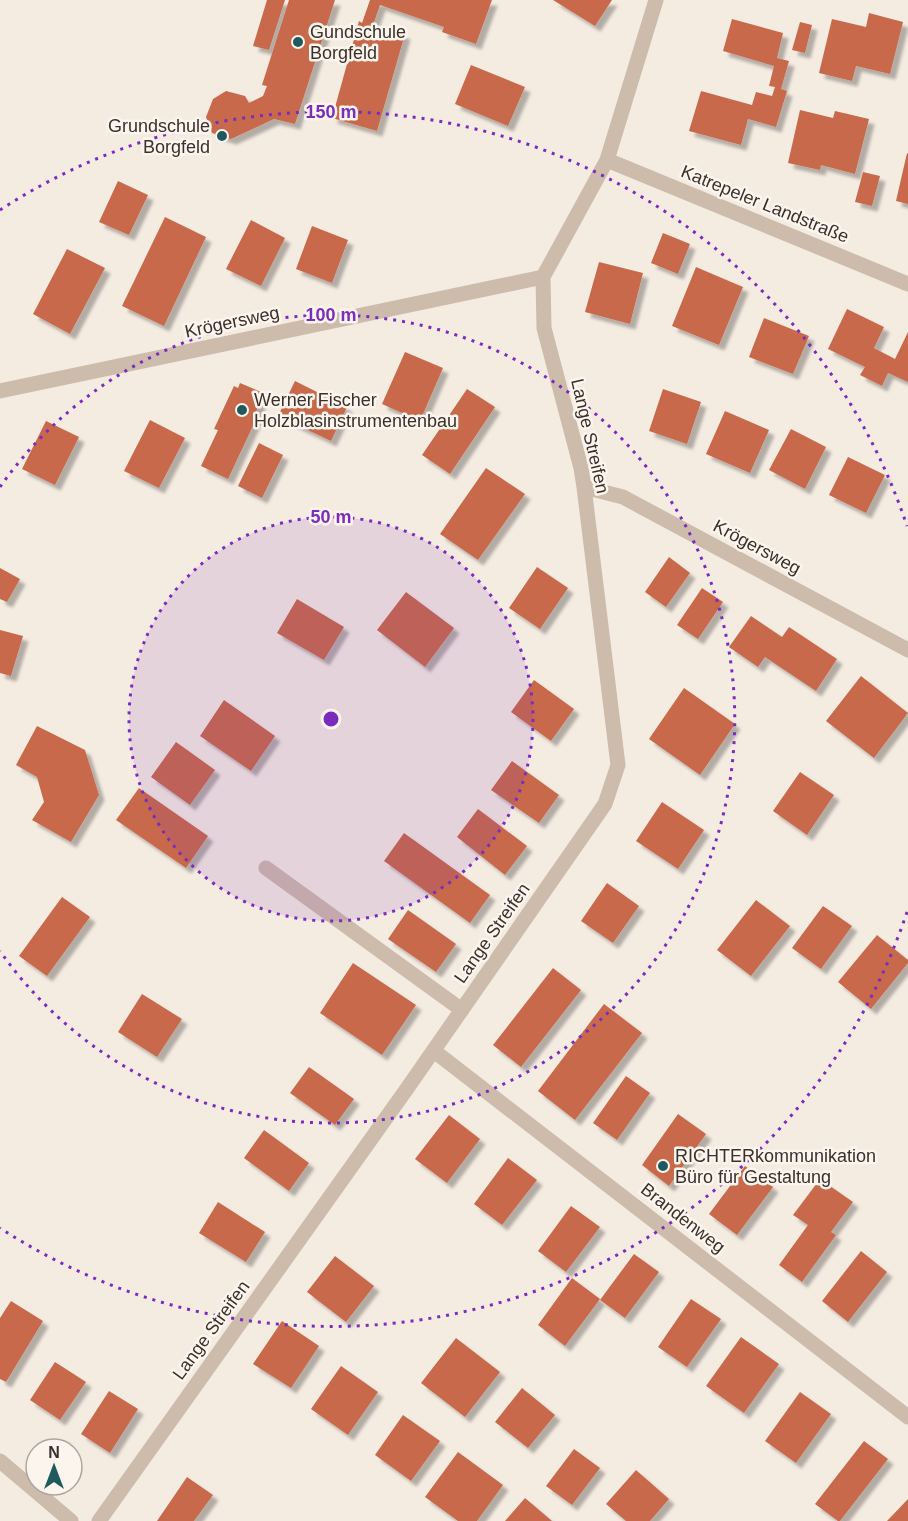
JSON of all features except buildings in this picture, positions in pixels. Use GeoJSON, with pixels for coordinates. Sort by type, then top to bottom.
{"type":"FeatureCollection","features":[{"type":"Feature","properties":{"kind":"street"},"geometry":{"type":"LineString","coordinates":[[543,277],[607,160],[656,0]]}},
{"type":"Feature","properties":{"kind":"street","name":"Katrepeler Landstraße"},"geometry":{"type":"LineString","coordinates":[[607,160],[908,284]]}},
{"type":"Feature","properties":{"kind":"street","name":"Krögersweg"},"geometry":{"type":"LineString","coordinates":[[0,391],[543,277]]}},
{"type":"Feature","properties":{"kind":"street","name":"Lange Streifen"},"geometry":{"type":"LineString","coordinates":[[99,1521],[434,1051],[605,804],[618,765],[584,487],[544,328],[543,277]]}},
{"type":"Feature","properties":{"kind":"street","name":"Krögersweg"},"geometry":{"type":"LineString","coordinates":[[584,487],[622,498],[908,650]]}},
{"type":"Feature","properties":{"kind":"street"},"geometry":{"type":"LineString","coordinates":[[266,868],[462,1010]]}},
{"type":"Feature","properties":{"kind":"street","name":"Brandenweg"},"geometry":{"type":"LineString","coordinates":[[434,1051],[908,1417]]}},
{"type":"Feature","properties":{"kind":"street"},"geometry":{"type":"LineString","coordinates":[[0,1461],[71,1521]]}},
{"type":"Feature","properties":{"kind":"place","name":"Gundschule Borgfeld"},"geometry":{"type":"Point","coordinates":[298,42]}},
{"type":"Feature","properties":{"kind":"place","name":"Grundschule Borgfeld"},"geometry":{"type":"Point","coordinates":[222,136]}},
{"type":"Feature","properties":{"kind":"place","name":"Werner Fischer Holzblasinstrumentenbau"},"geometry":{"type":"Point","coordinates":[242,410]}},
{"type":"Feature","properties":{"kind":"place","name":"RICHTERkommunikation Büro für Gestaltung"},"geometry":{"type":"Point","coordinates":[663,1166]}}]}
